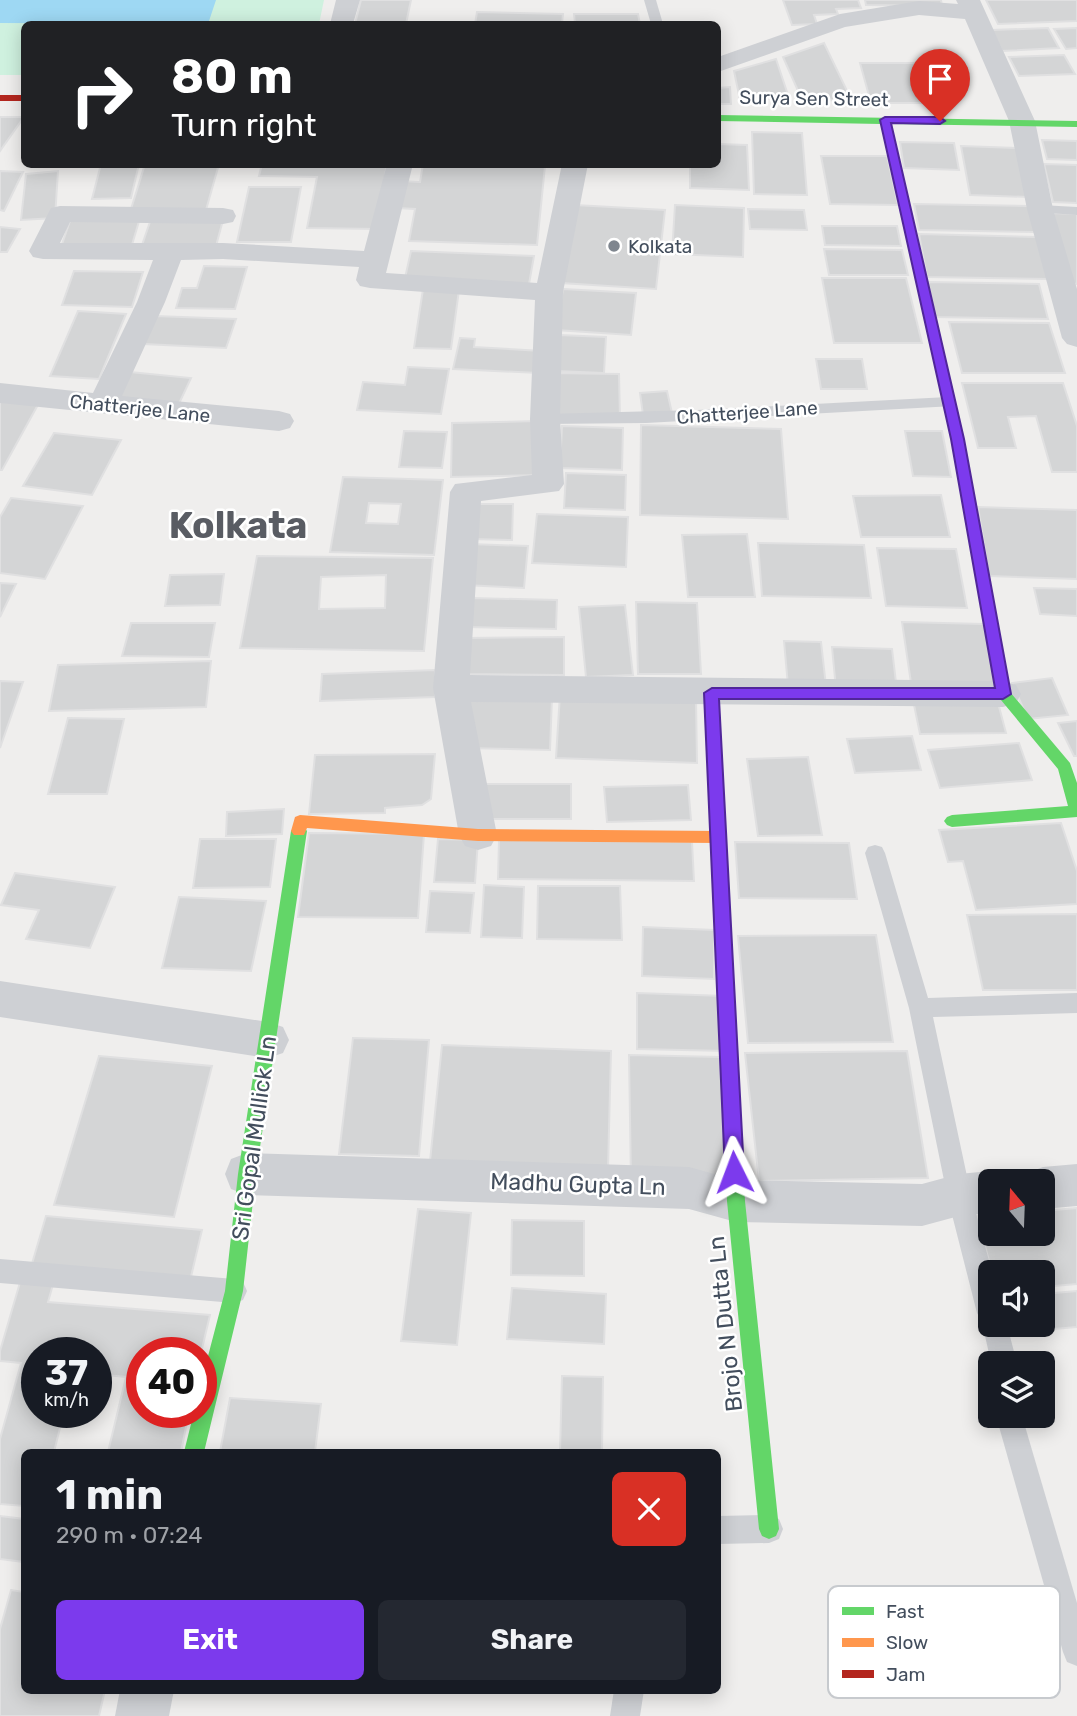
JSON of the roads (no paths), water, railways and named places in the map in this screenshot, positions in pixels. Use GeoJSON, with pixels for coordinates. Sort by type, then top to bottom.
{"type":"FeatureCollection","features":[{"type":"Feature","properties":{"kind":"street"},"geometry":{"type":"LineString","coordinates":[[343,21],[348,0]]}},
{"type":"Feature","properties":{"kind":"street"},"geometry":{"type":"LineString","coordinates":[[721,64],[840,21],[919,8],[972,7],[1022,121],[1040,209],[1077,338]]}},
{"type":"Feature","properties":{"kind":"street"},"geometry":{"type":"LineString","coordinates":[[0,98],[21,98]]}},
{"type":"Feature","properties":{"kind":"street","name":"Surya Sen Street"},"geometry":{"type":"LineString","coordinates":[[721,118],[1077,124]]}},
{"type":"Feature","properties":{"kind":"street"},"geometry":{"type":"LineString","coordinates":[[885,120],[957,439],[1003,694],[1065,767],[1077,811],[952,821]]}},
{"type":"Feature","properties":{"kind":"street"},"geometry":{"type":"LineString","coordinates":[[399,168],[370,279],[550,292]]}},
{"type":"Feature","properties":{"kind":"street"},"geometry":{"type":"LineString","coordinates":[[574,168],[550,292],[545,419],[548,484],[466,492],[452,688],[478,835],[717,837]]}},
{"type":"Feature","properties":{"kind":"street"},"geometry":{"type":"LineString","coordinates":[[223,216],[60,214],[43,251],[223,251],[375,260]]}},
{"type":"Feature","properties":{"kind":"street"},"geometry":{"type":"LineString","coordinates":[[102,405],[151,302],[170,251]]}},
{"type":"Feature","properties":{"kind":"street","name":"Chatterjee Lane"},"geometry":{"type":"LineString","coordinates":[[0,393],[279,421]]}},
{"type":"Feature","properties":{"kind":"street"},"geometry":{"type":"LineString","coordinates":[[452,688],[712,693],[1003,694]]}},
{"type":"Feature","properties":{"kind":"street","name":"Brojo N Dutta Ln"},"geometry":{"type":"LineString","coordinates":[[712,693],[736,1200],[769,1529]]}},
{"type":"Feature","properties":{"kind":"street","name":"Sri Gopal Mullick Ln"},"geometry":{"type":"LineString","coordinates":[[195,1449],[234,1291],[247,1174],[300,821],[478,835]]}},
{"type":"Feature","properties":{"kind":"street"},"geometry":{"type":"LineString","coordinates":[[0,999],[268,1040]]}},
{"type":"Feature","properties":{"kind":"street","name":"Madhu Gupta Ln"},"geometry":{"type":"LineString","coordinates":[[247,1174],[689,1188],[736,1200],[922,1205],[975,1193]]}},
{"type":"Feature","properties":{"kind":"street"},"geometry":{"type":"LineString","coordinates":[[1055,1187],[1077,1185]]}},
{"type":"Feature","properties":{"kind":"street"},"geometry":{"type":"LineString","coordinates":[[142,1716],[146,1694]]}},
{"type":"Feature","properties":{"kind":"lane"},"geometry":{"type":"LineString","coordinates":[[650,0],[656,21]]}},
{"type":"Feature","properties":{"kind":"lane"},"geometry":{"type":"LineString","coordinates":[[1040,209],[1077,211]]}},
{"type":"Feature","properties":{"kind":"lane","name":"Chatterjee Lane"},"geometry":{"type":"LineString","coordinates":[[545,419],[627,420],[850,405],[948,402]]}},
{"type":"Feature","properties":{"kind":"lane"},"geometry":{"type":"LineString","coordinates":[[875,853],[975,1193],[983,1260]]}},
{"type":"Feature","properties":{"kind":"lane"},"geometry":{"type":"LineString","coordinates":[[920,1007],[1077,1003]]}},
{"type":"Feature","properties":{"kind":"lane"},"geometry":{"type":"LineString","coordinates":[[0,1271],[234,1291]]}},
{"type":"Feature","properties":{"kind":"lane"},"geometry":{"type":"LineString","coordinates":[[1012,1428],[1058,1586]]}},
{"type":"Feature","properties":{"kind":"lane"},"geometry":{"type":"LineString","coordinates":[[721,1530],[769,1529]]}},
{"type":"Feature","properties":{"kind":"lane"},"geometry":{"type":"LineString","coordinates":[[1060,1592],[1077,1651]]}},
{"type":"Feature","properties":{"kind":"lane"},"geometry":{"type":"LineString","coordinates":[[625,1716],[628,1694]]}},
{"type":"Feature","properties":{"kind":"water"},"geometry":{"type":"Polygon","coordinates":[[[0,0],[216,0],[209,21],[0,23],[0,0]]]}},
{"type":"Feature","properties":{"kind":"place","name":"Kolkata"},"geometry":{"type":"Point","coordinates":[614,246]}},
{"type":"Feature","properties":{"kind":"district","name":"Kolkata"},"geometry":{"type":"Point","coordinates":[238,525]}}]}
